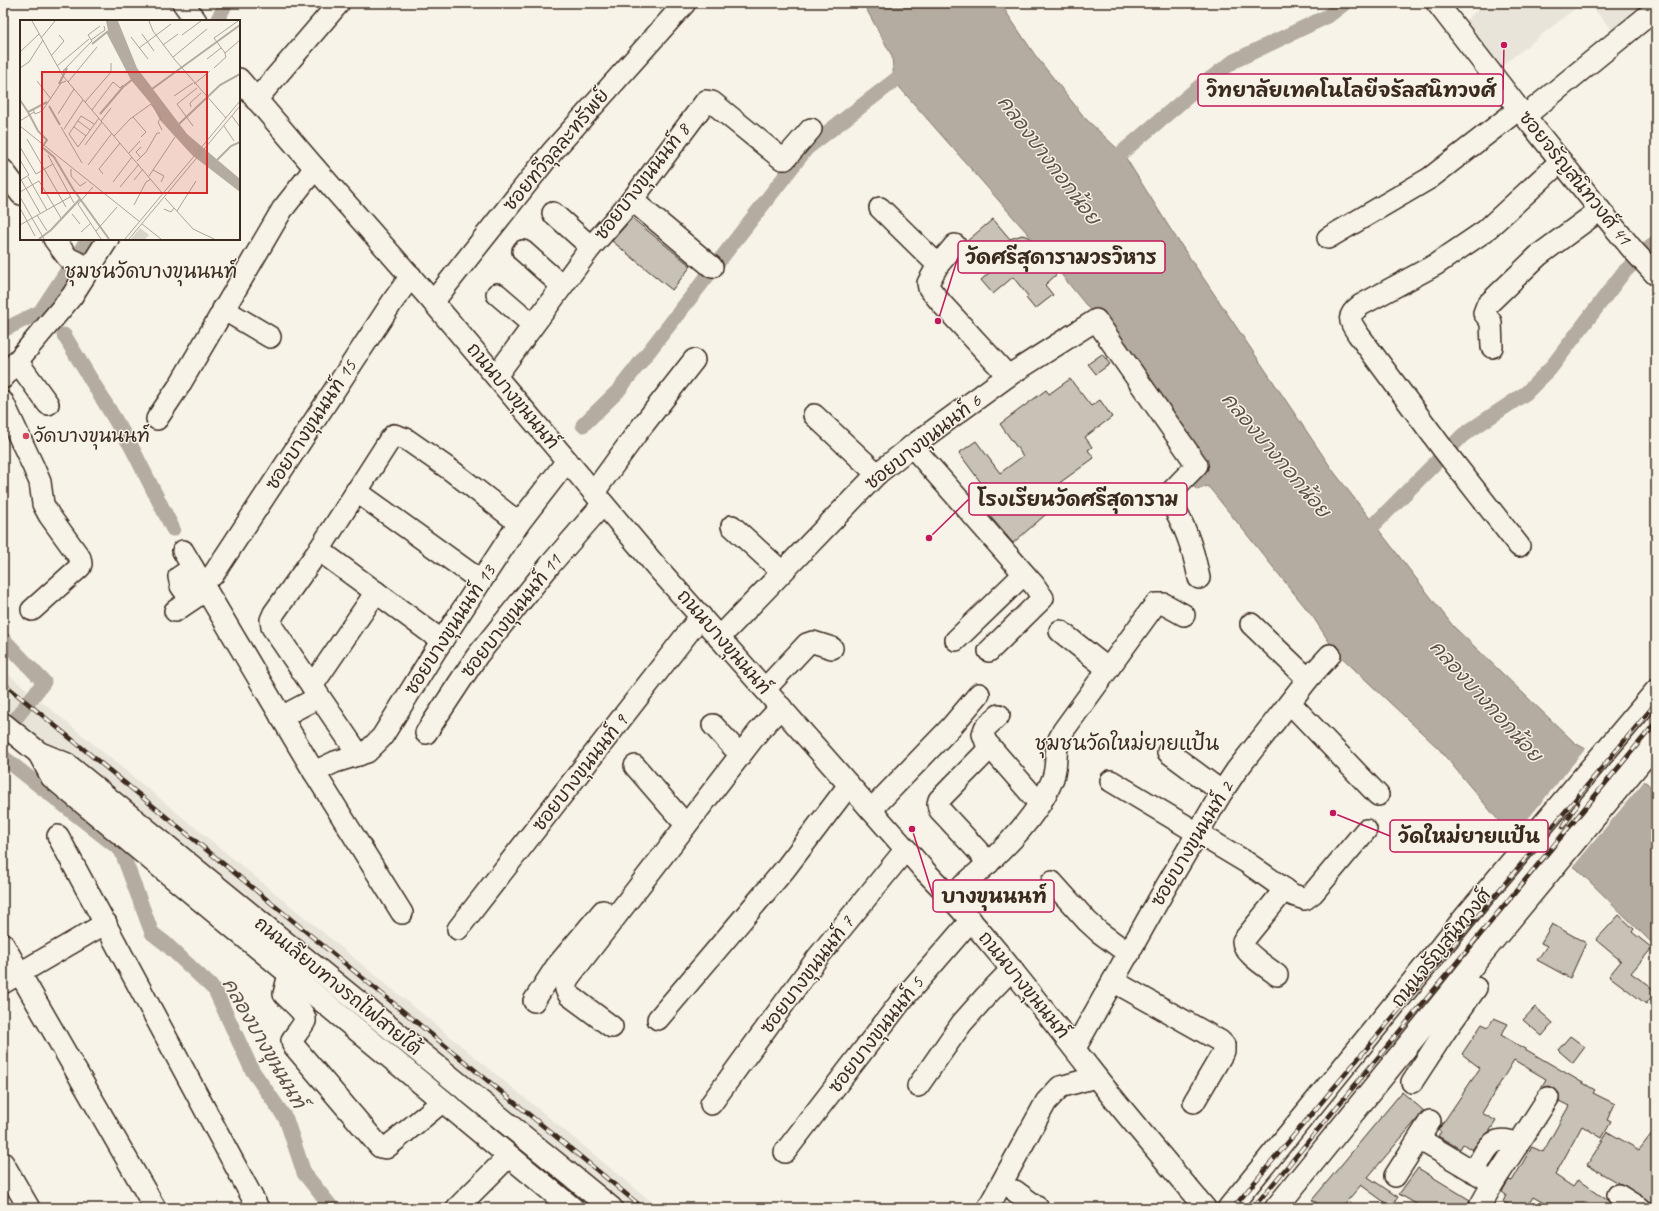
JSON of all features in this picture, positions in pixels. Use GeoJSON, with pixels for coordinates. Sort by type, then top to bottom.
{"type":"FeatureCollection","features":[{"type":"Feature","properties":{"kind":"main road","name":"ถนนจรัญสนิทวงศ์"},"geometry":{"type":"LineString","coordinates":[[1229,1208],[1467,915],[1656,691]]}},
{"type":"Feature","properties":{"kind":"main road"},"geometry":{"type":"LineString","coordinates":[[3,724],[59,771]]}},
{"type":"Feature","properties":{"kind":"main road","name":"ถนนจรัญสนิทวงศ์"},"geometry":{"type":"LineString","coordinates":[[1276,1208],[1438,1023],[1494,939],[1656,743]]}},
{"type":"Feature","properties":{"kind":"main road","name":"ถนนเลียบทางรถไฟสายใต้"},"geometry":{"type":"LineString","coordinates":[[59,771],[292,977],[572,1208]]}},
{"type":"Feature","properties":{"kind":"main road","name":"ถนนเลียบทางรถไฟสายใต้"},"geometry":{"type":"LineString","coordinates":[[59,771],[611,1208]]}},
{"type":"Feature","properties":{"kind":"street"},"geometry":{"type":"LineString","coordinates":[[256,100],[339,3]]}},
{"type":"Feature","properties":{"kind":"street","name":"ซอยทวีจุลละทรัพย์"},"geometry":{"type":"LineString","coordinates":[[433,302],[552,152],[685,3]]}},
{"type":"Feature","properties":{"kind":"street","name":"ซอยจรัญสนิทวงศ์ 41"},"geometry":{"type":"LineString","coordinates":[[1439,4],[1522,112],[1600,210],[1645,263]]}},
{"type":"Feature","properties":{"kind":"street"},"geometry":{"type":"LineString","coordinates":[[1328,238],[1430,178],[1522,112],[1656,9]]}},
{"type":"Feature","properties":{"kind":"street","name":"ถนนบางขุนนนท์"},"geometry":{"type":"LineString","coordinates":[[240,82],[411,276],[598,498],[719,638],[925,871],[971,920],[1096,1076],[1205,1208]]}},
{"type":"Feature","properties":{"kind":"street","name":"ซอยบางขุนนนท์ 8"},"geometry":{"type":"LineString","coordinates":[[496,376],[591,247],[632,200],[706,101],[712,102],[782,159],[784,159],[811,129]]}},
{"type":"Feature","properties":{"kind":"street"},"geometry":{"type":"LineString","coordinates":[[1519,546],[1443,449],[1362,340],[1351,323],[1350,316],[1352,312],[1361,305],[1435,265],[1485,231],[1561,161]]}},
{"type":"Feature","properties":{"kind":"street"},"geometry":{"type":"LineString","coordinates":[[157,419],[282,210],[315,168]]}},
{"type":"Feature","properties":{"kind":"street"},"geometry":{"type":"LineString","coordinates":[[3,170],[20,193]]}},
{"type":"Feature","properties":{"kind":"street"},"geometry":{"type":"LineString","coordinates":[[632,200],[712,267]]}},
{"type":"Feature","properties":{"kind":"street"},"geometry":{"type":"LineString","coordinates":[[880,208],[938,265]]}},
{"type":"Feature","properties":{"kind":"street"},"geometry":{"type":"LineString","coordinates":[[1492,347],[1491,322],[1484,312],[1487,305],[1539,255],[1600,210]]}},
{"type":"Feature","properties":{"kind":"street"},"geometry":{"type":"LineString","coordinates":[[554,213],[591,247]]}},
{"type":"Feature","properties":{"kind":"street"},"geometry":{"type":"LineString","coordinates":[[55,240],[68,258],[90,268]]}},
{"type":"Feature","properties":{"kind":"street"},"geometry":{"type":"LineString","coordinates":[[3,378],[72,296],[107,240]]}},
{"type":"Feature","properties":{"kind":"street"},"geometry":{"type":"LineString","coordinates":[[955,245],[938,265],[928,283],[929,288],[1008,376]]}},
{"type":"Feature","properties":{"kind":"street"},"geometry":{"type":"LineString","coordinates":[[523,251],[562,286]]}},
{"type":"Feature","properties":{"kind":"street","name":"ซอยบางขุนนนท์ 15"},"geometry":{"type":"LineString","coordinates":[[196,594],[393,300],[411,276]]}},
{"type":"Feature","properties":{"kind":"street"},"geometry":{"type":"LineString","coordinates":[[497,294],[533,324]]}},
{"type":"Feature","properties":{"kind":"street"},"geometry":{"type":"LineString","coordinates":[[223,309],[270,337]]}},
{"type":"Feature","properties":{"kind":"street","name":"ซอยบางขุนนนท์ 6"},"geometry":{"type":"LineString","coordinates":[[719,638],[877,474],[912,446],[1008,376],[1096,320],[1197,465],[1167,496],[1181,519],[1191,543],[1199,578]]}},
{"type":"Feature","properties":{"kind":"street","name":"ซอยบางขุนนนท์ 11"},"geometry":{"type":"LineString","coordinates":[[426,733],[477,656],[550,565],[598,498],[636,434],[694,360]]}},
{"type":"Feature","properties":{"kind":"street"},"geometry":{"type":"LineString","coordinates":[[17,361],[48,404]]}},
{"type":"Feature","properties":{"kind":"street"},"geometry":{"type":"LineString","coordinates":[[3,402],[38,477],[48,515],[80,558],[81,564],[80,567],[32,610]]}},
{"type":"Feature","properties":{"kind":"street"},"geometry":{"type":"LineString","coordinates":[[814,415],[877,474]]}},
{"type":"Feature","properties":{"kind":"street"},"geometry":{"type":"LineString","coordinates":[[359,755],[272,627],[271,620],[274,613],[319,550],[391,437],[399,436],[406,439],[452,471],[519,523]]}},
{"type":"Feature","properties":{"kind":"street"},"geometry":{"type":"LineString","coordinates":[[912,446],[1024,574],[1043,598],[989,651]]}},
{"type":"Feature","properties":{"kind":"street","name":"ซอยบางขุนนนท์ 13"},"geometry":{"type":"LineString","coordinates":[[314,772],[335,762],[367,752],[382,737],[442,640],[519,523],[567,461]]}},
{"type":"Feature","properties":{"kind":"street"},"geometry":{"type":"LineString","coordinates":[[356,491],[481,581]]}},
{"type":"Feature","properties":{"kind":"street"},"geometry":{"type":"LineString","coordinates":[[732,526],[782,572]]}},
{"type":"Feature","properties":{"kind":"street"},"geometry":{"type":"LineString","coordinates":[[319,550],[442,640]]}},
{"type":"Feature","properties":{"kind":"street"},"geometry":{"type":"LineString","coordinates":[[188,560],[196,594],[281,717],[402,913]]}},
{"type":"Feature","properties":{"kind":"street"},"geometry":{"type":"LineString","coordinates":[[956,640],[1024,574]]}},
{"type":"Feature","properties":{"kind":"street"},"geometry":{"type":"LineString","coordinates":[[281,717],[315,692],[376,592]]}},
{"type":"Feature","properties":{"kind":"street"},"geometry":{"type":"LineString","coordinates":[[950,896],[989,863],[1040,804],[1053,778],[1058,742],[1063,731],[1156,604],[1164,604],[1184,615]]}},
{"type":"Feature","properties":{"kind":"street","name":"ซอยบางขุนนนท์ 9"},"geometry":{"type":"LineString","coordinates":[[458,929],[701,616]]}},
{"type":"Feature","properties":{"kind":"street"},"geometry":{"type":"LineString","coordinates":[[1251,624],[1308,679]]}},
{"type":"Feature","properties":{"kind":"street"},"geometry":{"type":"LineString","coordinates":[[1060,631],[1108,669]]}},
{"type":"Feature","properties":{"kind":"street"},"geometry":{"type":"LineString","coordinates":[[534,1001],[556,967],[648,858],[733,747],[773,698],[807,644],[813,642],[832,648]]}},
{"type":"Feature","properties":{"kind":"street","name":"ซอยบางขุนนนท์ 2"},"geometry":{"type":"LineString","coordinates":[[1075,1048],[1222,792],[1236,771],[1308,679],[1330,655]]}},
{"type":"Feature","properties":{"kind":"street"},"geometry":{"type":"LineString","coordinates":[[871,810],[951,727],[979,694]]}},
{"type":"Feature","properties":{"kind":"street"},"geometry":{"type":"LineString","coordinates":[[612,1027],[568,995],[565,989],[565,984],[759,731],[773,698]]}},
{"type":"Feature","properties":{"kind":"street"},"geometry":{"type":"LineString","coordinates":[[1290,703],[1378,795]]}},
{"type":"Feature","properties":{"kind":"street"},"geometry":{"type":"LineString","coordinates":[[999,715],[985,728],[983,734],[990,748],[1040,804]]}},
{"type":"Feature","properties":{"kind":"street"},"geometry":{"type":"LineString","coordinates":[[713,725],[733,747]]}},
{"type":"Feature","properties":{"kind":"street"},"geometry":{"type":"LineString","coordinates":[[989,863],[939,808],[938,804],[939,800],[990,748]]}},
{"type":"Feature","properties":{"kind":"street"},"geometry":{"type":"LineString","coordinates":[[1168,752],[1222,792]]}},
{"type":"Feature","properties":{"kind":"street"},"geometry":{"type":"LineString","coordinates":[[635,766],[679,817]]}},
{"type":"Feature","properties":{"kind":"street"},"geometry":{"type":"LineString","coordinates":[[1111,781],[1246,862],[1285,889],[1300,898],[1305,899],[1309,897],[1366,830]]}},
{"type":"Feature","properties":{"kind":"street"},"geometry":{"type":"LineString","coordinates":[[658,1019],[785,869],[849,785]]}},
{"type":"Feature","properties":{"kind":"street"},"geometry":{"type":"LineString","coordinates":[[58,836],[258,1208]]}},
{"type":"Feature","properties":{"kind":"street","name":"ซอยบางขุนนนท์ 7"},"geometry":{"type":"LineString","coordinates":[[712,1104],[818,958],[906,849]]}},
{"type":"Feature","properties":{"kind":"street"},"geometry":{"type":"LineString","coordinates":[[1052,882],[1091,925],[1129,954]]}},
{"type":"Feature","properties":{"kind":"street"},"geometry":{"type":"LineString","coordinates":[[1276,975],[1247,952],[1243,946],[1243,941],[1285,889]]}},
{"type":"Feature","properties":{"kind":"street","name":"ซอยบางขุนนนท์ 5"},"geometry":{"type":"LineString","coordinates":[[786,1152],[902,1000],[971,920]]}},
{"type":"Feature","properties":{"kind":"street"},"geometry":{"type":"LineString","coordinates":[[12,979],[106,923]]}},
{"type":"Feature","properties":{"kind":"street"},"geometry":{"type":"LineString","coordinates":[[3,944],[12,979],[155,1208]]}},
{"type":"Feature","properties":{"kind":"street"},"geometry":{"type":"LineString","coordinates":[[918,1086],[962,1023],[1012,970]]}},
{"type":"Feature","properties":{"kind":"street"},"geometry":{"type":"LineString","coordinates":[[292,977],[287,982],[284,994],[305,1015],[305,1020],[292,1040],[293,1045],[380,1147],[386,1148],[443,1101]]}},
{"type":"Feature","properties":{"kind":"street"},"geometry":{"type":"LineString","coordinates":[[1113,981],[1220,1041],[1224,1045],[1224,1050],[1194,1102]]}},
{"type":"Feature","properties":{"kind":"street"},"geometry":{"type":"LineString","coordinates":[[1412,1082],[1438,1023],[1476,988]]}},
{"type":"Feature","properties":{"kind":"street"},"geometry":{"type":"LineString","coordinates":[[988,1208],[1046,1102],[1060,1087],[1096,1076]]}},
{"type":"Feature","properties":{"kind":"street"},"geometry":{"type":"LineString","coordinates":[[1479,1208],[1493,1183],[1548,1098]]}},
{"type":"Feature","properties":{"kind":"street"},"geometry":{"type":"LineString","coordinates":[[1395,1176],[1430,1121]]}},
{"type":"Feature","properties":{"kind":"street"},"geometry":{"type":"LineString","coordinates":[[1474,1172],[1486,1151],[1494,1142],[1500,1139],[1518,1144]]}},
{"type":"Feature","properties":{"kind":"street"},"geometry":{"type":"LineString","coordinates":[[1418,1140],[1493,1183]]}},
{"type":"Feature","properties":{"kind":"street"},"geometry":{"type":"LineString","coordinates":[[462,1206],[509,1156]]}},
{"type":"Feature","properties":{"kind":"street"},"geometry":{"type":"LineString","coordinates":[[3,1163],[29,1208]]}},
{"type":"Feature","properties":{"kind":"street"},"geometry":{"type":"LineString","coordinates":[[1015,1191],[1038,1208]]}},
{"type":"Feature","properties":{"kind":"street"},"geometry":{"type":"LineString","coordinates":[[1618,1195],[1639,1208]]}},
{"type":"Feature","properties":{"kind":"shaded area"},"geometry":{"type":"Polygon","coordinates":[[[1487,3],[1582,3],[1498,69],[1463,22],[1487,3]]]}},
{"type":"Feature","properties":{"kind":"shaded area"},"geometry":{"type":"Polygon","coordinates":[[[1588,3],[1656,3],[1616,34],[1588,3]]]}},
{"type":"Feature","properties":{"kind":"shaded area"},"geometry":{"type":"Polygon","coordinates":[[[3,670],[659,1208],[621,1208],[3,710],[3,670]]]}},
{"type":"Feature","properties":{"kind":"water","name":"คลองบางกอกน้อย"},"geometry":{"type":"Polygon","coordinates":[[[863,3],[1000,3],[1035,55],[1085,118],[1124,155],[1171,230],[1334,472],[1453,626],[1575,743],[1647,783],[1656,794],[1656,947],[1576,868],[1508,832],[1439,749],[1335,651],[1313,617],[1208,486],[1197,490],[1188,481],[1202,467],[1094,315],[1035,242],[894,81],[892,56],[863,3]]]}},
{"type":"Feature","properties":{"kind":"pier"},"geometry":{"type":"Polygon","coordinates":[[[1587,747],[1645,780],[1572,868],[1513,837],[1587,747]]]}},
{"type":"Feature","properties":{"kind":"building"},"geometry":{"type":"Polygon","coordinates":[[[632,218],[691,266],[672,290],[612,241],[632,218]]]}},
{"type":"Feature","properties":{"kind":"building"},"geometry":{"type":"Polygon","coordinates":[[[993,219],[1010,239],[1022,235],[1029,237],[1047,260],[1046,261],[1058,273],[1045,285],[1053,295],[1035,309],[1026,298],[1028,296],[1013,277],[993,294],[981,280],[989,273],[967,247],[966,242],[993,219]]]}},
{"type":"Feature","properties":{"kind":"building"},"geometry":{"type":"Polygon","coordinates":[[[1102,354],[1110,364],[1096,374],[1088,364],[1102,354]]]}},
{"type":"Feature","properties":{"kind":"building"},"geometry":{"type":"Polygon","coordinates":[[[1070,379],[1091,406],[1100,400],[1112,417],[1085,437],[1092,447],[1088,450],[1094,458],[1058,484],[1068,495],[1013,543],[989,515],[999,507],[959,453],[976,441],[1000,473],[1023,456],[1000,424],[1046,390],[1049,394],[1070,379]]]}},
{"type":"Feature","properties":{"kind":"building"},"geometry":{"type":"Polygon","coordinates":[[[1619,915],[1634,929],[1632,932],[1652,948],[1631,973],[1656,991],[1646,1004],[1609,976],[1621,961],[1596,940],[1619,915]]]}},
{"type":"Feature","properties":{"kind":"building"},"geometry":{"type":"Polygon","coordinates":[[[1552,924],[1586,943],[1570,978],[1537,960],[1547,946],[1541,943],[1552,924]]]}},
{"type":"Feature","properties":{"kind":"building"},"geometry":{"type":"Polygon","coordinates":[[[1535,1007],[1553,1023],[1542,1036],[1523,1020],[1535,1007]]]}},
{"type":"Feature","properties":{"kind":"building"},"geometry":{"type":"Polygon","coordinates":[[[1494,1018],[1508,1024],[1501,1035],[1595,1090],[1593,1093],[1615,1104],[1607,1120],[1611,1122],[1602,1138],[1582,1126],[1555,1175],[1573,1187],[1578,1180],[1616,1208],[1553,1208],[1533,1197],[1526,1208],[1515,1208],[1503,1202],[1506,1195],[1502,1192],[1509,1180],[1512,1181],[1532,1147],[1543,1152],[1569,1106],[1559,1101],[1559,1093],[1554,1088],[1548,1086],[1541,1088],[1546,1079],[1514,1060],[1482,1113],[1496,1121],[1489,1132],[1481,1138],[1472,1150],[1463,1144],[1460,1149],[1438,1136],[1441,1132],[1438,1130],[1480,1068],[1462,1054],[1482,1024],[1488,1027],[1494,1018]]]}},
{"type":"Feature","properties":{"kind":"building"},"geometry":{"type":"Polygon","coordinates":[[[1570,1036],[1585,1047],[1573,1063],[1558,1050],[1570,1036]]]}},
{"type":"Feature","properties":{"kind":"building"},"geometry":{"type":"Polygon","coordinates":[[[1402,1092],[1424,1111],[1368,1177],[1398,1197],[1391,1207],[1361,1185],[1341,1208],[1325,1208],[1312,1200],[1402,1092]]]}},
{"type":"Feature","properties":{"kind":"building"},"geometry":{"type":"Polygon","coordinates":[[[1656,1128],[1656,1206],[1624,1185],[1587,1165],[1608,1132],[1639,1150],[1656,1128]]]}},
{"type":"Feature","properties":{"kind":"building"},"geometry":{"type":"Polygon","coordinates":[[[1418,1168],[1470,1200],[1467,1208],[1423,1208],[1399,1194],[1418,1168]]]}},
{"type":"Feature","properties":{"kind":"waterway","name":"คลองบางขุนนนท์"},"geometry":{"type":"LineString","coordinates":[[218,20],[226,3]]}},
{"type":"Feature","properties":{"kind":"waterway"},"geometry":{"type":"LineString","coordinates":[[1106,166],[1199,87],[1234,61],[1328,16],[1345,3]]}},
{"type":"Feature","properties":{"kind":"waterway"},"geometry":{"type":"LineString","coordinates":[[583,425],[618,391],[807,148],[911,69]]}},
{"type":"Feature","properties":{"kind":"waterway","name":"คลองบางขุนนนท์"},"geometry":{"type":"LineString","coordinates":[[3,330],[40,312],[87,240]]}},
{"type":"Feature","properties":{"kind":"waterway"},"geometry":{"type":"LineString","coordinates":[[1361,538],[1463,435],[1526,393],[1550,369],[1623,273],[1656,242]]}},
{"type":"Feature","properties":{"kind":"waterway"},"geometry":{"type":"LineString","coordinates":[[64,335],[131,446],[173,529]]}},
{"type":"Feature","properties":{"kind":"waterway","name":"คลองบางขุนนนท์"},"geometry":{"type":"LineString","coordinates":[[3,639],[44,682],[3,735]]}},
{"type":"Feature","properties":{"kind":"waterway","name":"คลองบางขุนนนท์"},"geometry":{"type":"LineString","coordinates":[[3,757],[121,850],[152,933],[165,943],[215,990],[252,1070],[286,1119],[304,1173],[332,1208]]}},
{"type":"Feature","properties":{"kind":"railway"},"geometry":{"type":"LineString","coordinates":[[3,683],[643,1208]]}},
{"type":"Feature","properties":{"kind":"railway"},"geometry":{"type":"LineString","coordinates":[[1233,1208],[1656,703]]}},
{"type":"Feature","properties":{"kind":"railway"},"geometry":{"type":"LineString","coordinates":[[1253,1208],[1656,722]]}},
{"type":"Feature","properties":{"kind":"railway"},"geometry":{"type":"LineString","coordinates":[[1563,827],[1578,803]]}},
{"type":"Feature","properties":{"kind":"place","name":"วิทยาลัยเทคโนโลยีจรัลสนิทวงศ์"},"geometry":{"type":"Point","coordinates":[1504,45]}},
{"type":"Feature","properties":{"kind":"place","name":"วัดศรีสุดารามวรวิหาร"},"geometry":{"type":"Point","coordinates":[938,321]}},
{"type":"Feature","properties":{"kind":"place","name":"วัดบางขุนนนท์"},"geometry":{"type":"Point","coordinates":[26,436]}},
{"type":"Feature","properties":{"kind":"place","name":"โรงเรียนวัดศรีสุดาราม"},"geometry":{"type":"Point","coordinates":[929,538]}},
{"type":"Feature","properties":{"kind":"place","name":"วัดใหม่ยายแป้น"},"geometry":{"type":"Point","coordinates":[1333,813]}},
{"type":"Feature","properties":{"kind":"place","name":"บางขุนนนท์"},"geometry":{"type":"Point","coordinates":[912,829]}},
{"type":"Feature","properties":{"kind":"district","name":"ชุมชนวัดบางขุนนนท์"},"geometry":{"type":"Point","coordinates":[151,271]}},
{"type":"Feature","properties":{"kind":"district","name":"ชุมชนวัดใหม่ยายแป้น"},"geometry":{"type":"Point","coordinates":[1127,743]}}]}
